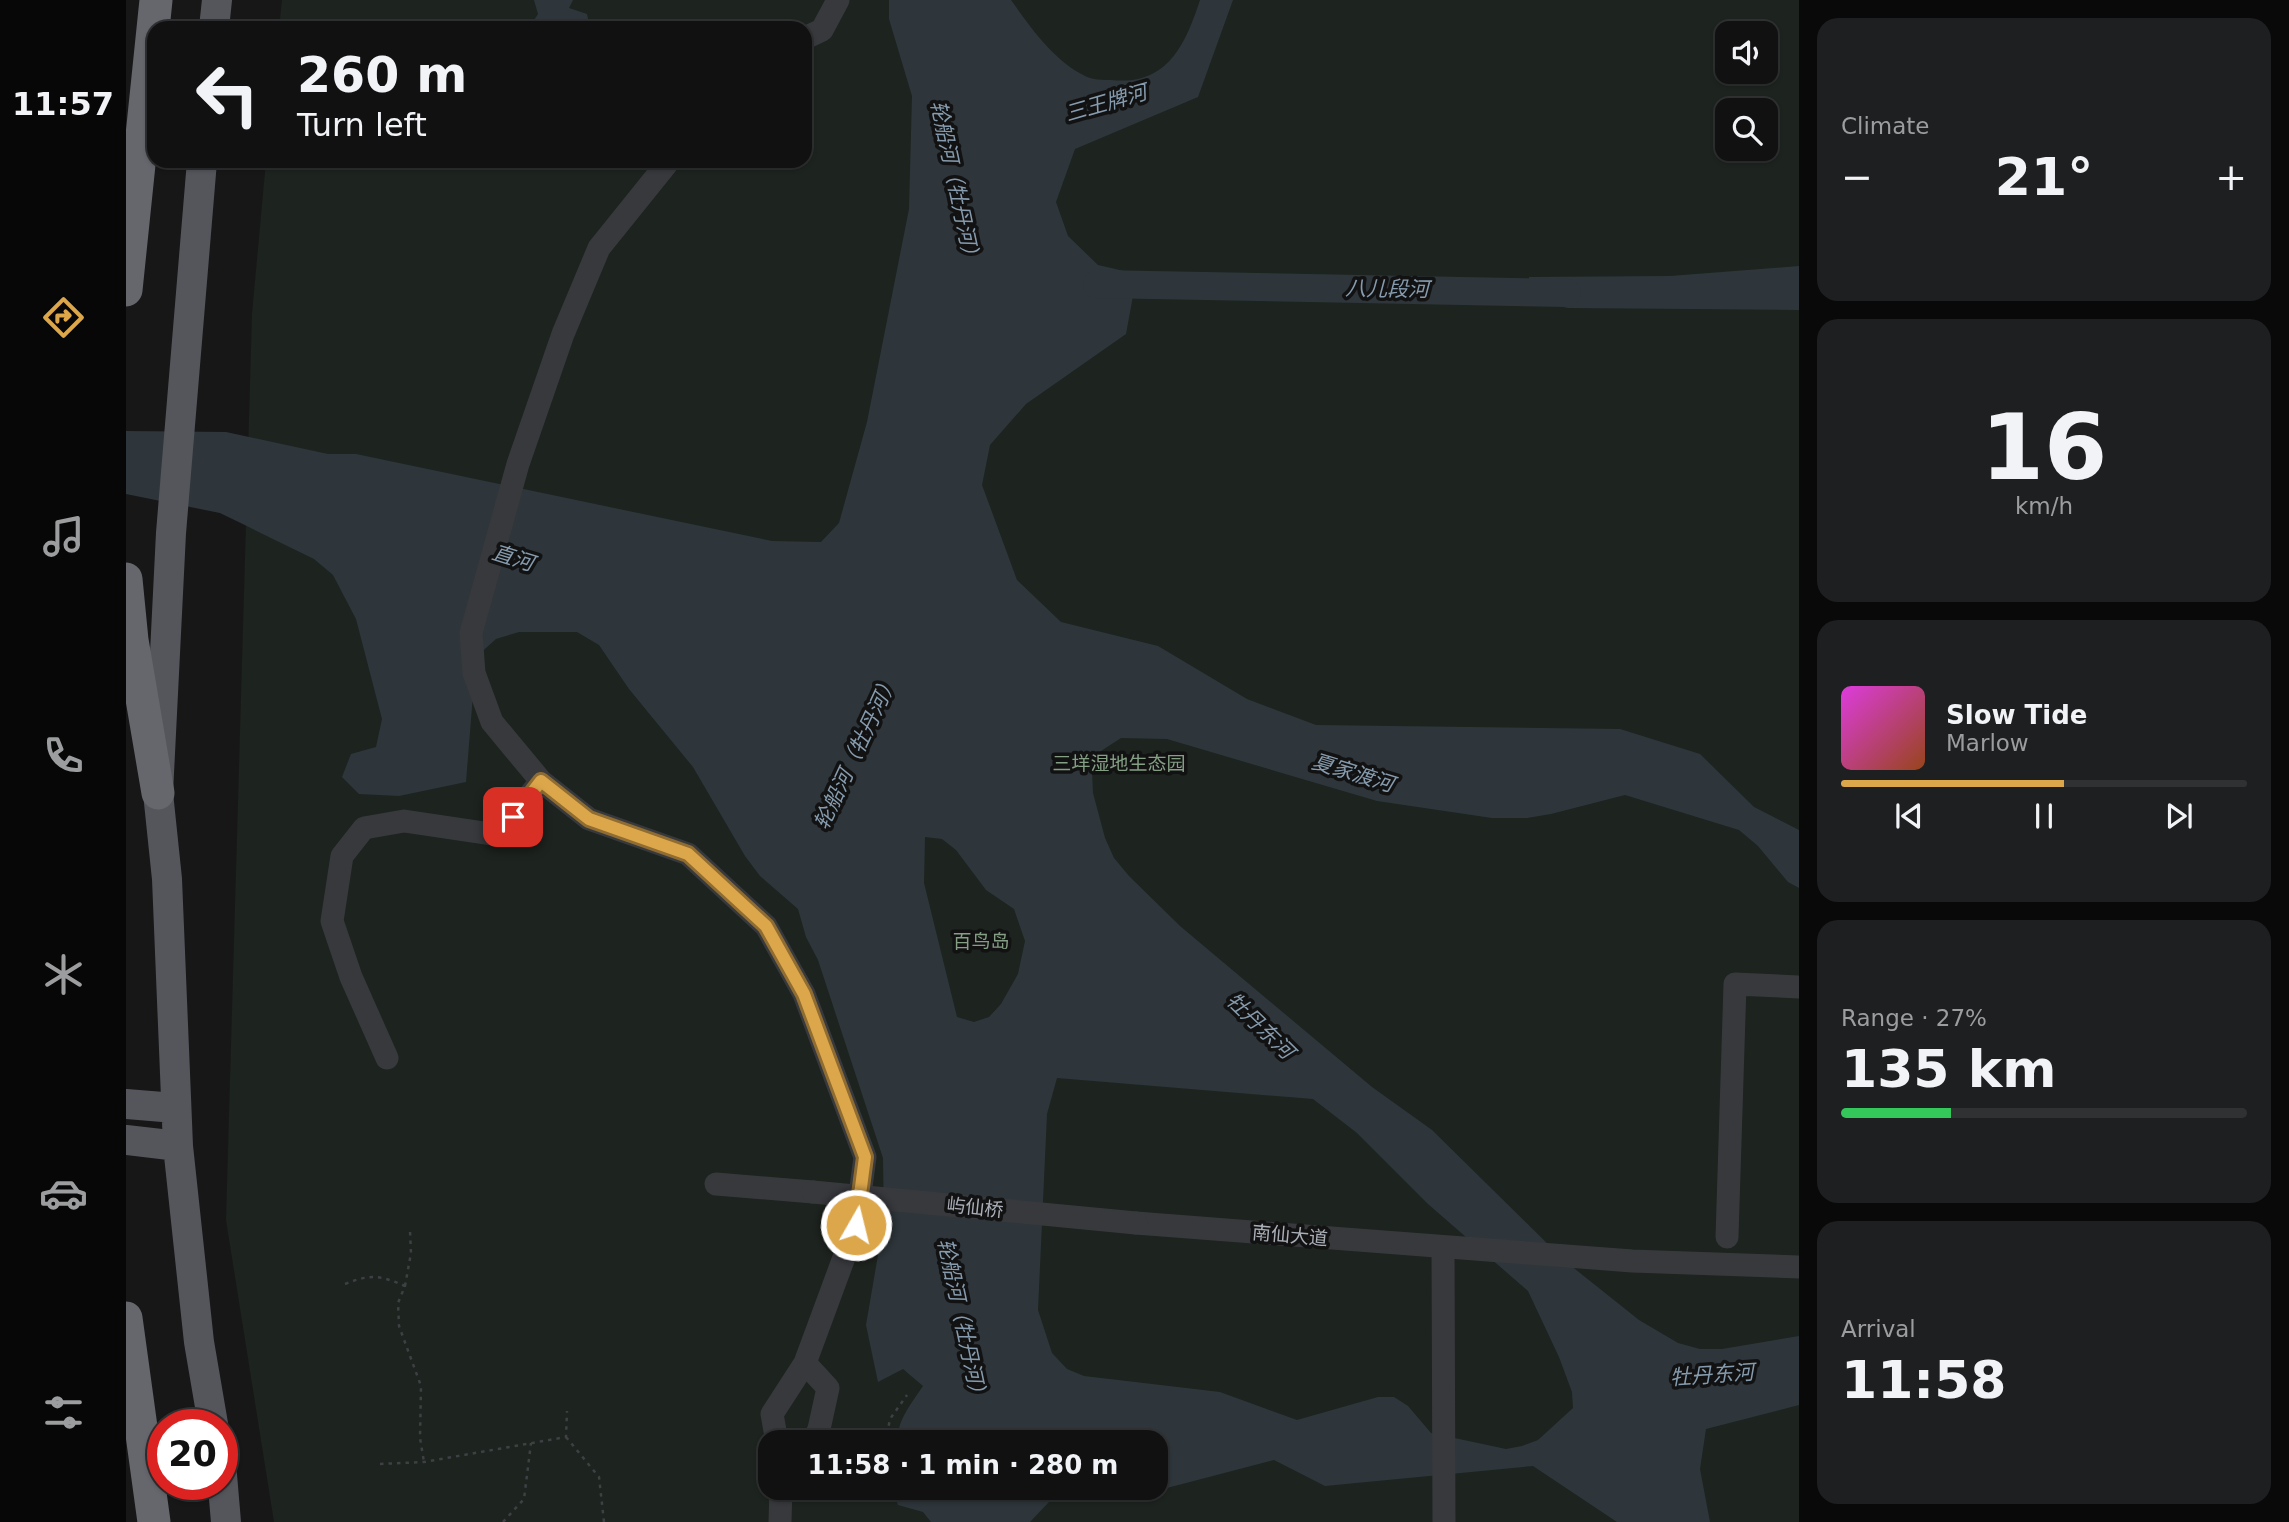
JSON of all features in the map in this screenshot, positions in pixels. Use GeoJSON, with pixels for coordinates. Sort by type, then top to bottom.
{"type":"FeatureCollection","features":[{"type":"Feature","properties":{"kind":"highway"},"geometry":{"type":"LineString","coordinates":[[154,21],[156,0]]}},
{"type":"Feature","properties":{"kind":"highway"},"geometry":{"type":"LineString","coordinates":[[126,290],[147,87]]}},
{"type":"Feature","properties":{"kind":"highway"},"geometry":{"type":"LineString","coordinates":[[126,579],[132,640],[158,793]]}},
{"type":"Feature","properties":{"kind":"highway"},"geometry":{"type":"LineString","coordinates":[[126,1318],[154,1522]]}},
{"type":"Feature","properties":{"kind":"main road"},"geometry":{"type":"LineString","coordinates":[[215,21],[217,0]]}},
{"type":"Feature","properties":{"kind":"main road"},"geometry":{"type":"LineString","coordinates":[[201,168],[171,533],[158,793],[167,879],[178,1146],[199,1342],[211,1409]]}},
{"type":"Feature","properties":{"kind":"main road"},"geometry":{"type":"LineString","coordinates":[[126,1104],[175,1108]]}},
{"type":"Feature","properties":{"kind":"main road"},"geometry":{"type":"LineString","coordinates":[[126,1140],[178,1146]]}},
{"type":"Feature","properties":{"kind":"main road"},"geometry":{"type":"LineString","coordinates":[[224,1500],[226,1522]]}},
{"type":"Feature","properties":{"kind":"street"},"geometry":{"type":"LineString","coordinates":[[812,35],[822,30],[838,0]]}},
{"type":"Feature","properties":{"kind":"street"},"geometry":{"type":"LineString","coordinates":[[663,168],[599,248],[563,334],[518,464],[471,633],[474,673],[492,722],[541,781],[589,819],[688,854],[766,926],[804,994],[865,1157],[856,1225],[805,1363],[772,1414],[775,1430]]}},
{"type":"Feature","properties":{"kind":"street"},"geometry":{"type":"LineString","coordinates":[[387,1058],[351,977],[332,921],[342,856],[364,828],[404,821],[498,835],[541,781]]}},
{"type":"Feature","properties":{"kind":"street"},"geometry":{"type":"LineString","coordinates":[[1727,1237],[1735,984],[1799,987]]}},
{"type":"Feature","properties":{"kind":"street","name":"屿仙桥"},"geometry":{"type":"LineString","coordinates":[[716,1184],[1136,1223]]}},
{"type":"Feature","properties":{"kind":"street","name":"南仙大道"},"geometry":{"type":"LineString","coordinates":[[1136,1223],[1632,1261],[1799,1267]]}},
{"type":"Feature","properties":{"kind":"street"},"geometry":{"type":"LineString","coordinates":[[1443,1247],[1444,1522]]}},
{"type":"Feature","properties":{"kind":"street"},"geometry":{"type":"LineString","coordinates":[[805,1363],[828,1388],[818,1430]]}},
{"type":"Feature","properties":{"kind":"street"},"geometry":{"type":"LineString","coordinates":[[780,1522],[781,1500]]}},
{"type":"Feature","properties":{"kind":"path"},"geometry":{"type":"LineString","coordinates":[[410,1231],[411,1253],[405,1286],[398,1303],[399,1326],[421,1386],[420,1438],[424,1462]]}},
{"type":"Feature","properties":{"kind":"path"},"geometry":{"type":"LineString","coordinates":[[345,1284],[364,1276],[374,1276],[384,1277],[405,1286]]}},
{"type":"Feature","properties":{"kind":"path"},"geometry":{"type":"LineString","coordinates":[[888,1430],[890,1419],[907,1395]]}},
{"type":"Feature","properties":{"kind":"path"},"geometry":{"type":"LineString","coordinates":[[567,1411],[566,1437],[599,1477],[604,1522]]}},
{"type":"Feature","properties":{"kind":"path"},"geometry":{"type":"LineString","coordinates":[[380,1464],[424,1462],[566,1437]]}},
{"type":"Feature","properties":{"kind":"path"},"geometry":{"type":"LineString","coordinates":[[503,1522],[524,1499],[531,1443]]}},
{"type":"Feature","properties":{"kind":"green space","name":"三垟湿地生态园"},"geometry":{"type":"Polygon","coordinates":[[[282,0],[1799,0],[1799,1522],[274,1522],[226,1220],[252,314],[265,168],[812,168],[812,21],[280,21],[282,0]]]}},
{"type":"Feature","properties":{"kind":"water"},"geometry":{"type":"Polygon","coordinates":[[[534,0],[573,0],[569,8],[587,14],[588,21],[534,21],[538,14],[534,0]]]}},
{"type":"Feature","properties":{"kind":"water"},"geometry":{"type":"Polygon","coordinates":[[[889,0],[1011,0],[1043,42],[1073,69],[1094,79],[1130,80],[1146,76],[1171,60],[1188,33],[1200,0],[1233,0],[1198,97],[1075,149],[1056,202],[1068,236],[1098,265],[1137,274],[1126,334],[1026,404],[990,445],[982,485],[1017,580],[1061,622],[1158,646],[1247,699],[1316,725],[1620,729],[1700,754],[1754,807],[1799,830],[1799,888],[1788,882],[1758,846],[1739,830],[1625,795],[1551,814],[1527,818],[1492,818],[1377,801],[1167,739],[1121,738],[1101,751],[1092,771],[1093,793],[1105,838],[1114,858],[1129,876],[1180,926],[1372,1087],[1432,1130],[1565,1261],[1639,1320],[1678,1343],[1700,1349],[1722,1349],[1799,1336],[1799,1405],[1706,1429],[1700,1469],[1710,1522],[1617,1522],[1533,1466],[1325,1486],[1274,1460],[1168,1488],[1168,1430],[899,1430],[902,1420],[923,1386],[903,1369],[878,1382],[866,1325],[884,1220],[883,1158],[818,960],[806,937],[798,909],[760,876],[745,856],[693,767],[629,689],[599,645],[577,632],[519,632],[496,639],[476,657],[466,782],[399,796],[359,794],[342,777],[351,754],[376,747],[382,719],[356,619],[333,575],[314,559],[220,513],[126,494],[126,431],[226,432],[328,454],[356,454],[772,541],[821,542],[839,523],[867,422],[909,209],[912,96],[889,19],[889,0]],[[925,837],[924,883],[957,1017],[974,1022],[989,1017],[1001,1004],[1018,974],[1025,941],[1014,909],[986,890],[956,850],[942,839],[925,837]],[[1057,1078],[1047,1114],[1038,1310],[1052,1353],[1067,1369],[1084,1376],[1220,1392],[1297,1420],[1378,1397],[1394,1397],[1408,1406],[1431,1433],[1506,1449],[1538,1440],[1573,1408],[1572,1392],[1528,1291],[1428,1204],[1357,1133],[1313,1099],[1057,1078]]]}},
{"type":"Feature","properties":{"kind":"water"},"geometry":{"type":"Polygon","coordinates":[[[1799,266],[1799,310],[1568,308],[1529,300],[1529,277],[1670,276],[1799,266]]]}},
{"type":"Feature","properties":{"kind":"water"},"geometry":{"type":"Polygon","coordinates":[[[896,1500],[1073,1500],[1049,1502],[1030,1522],[931,1522],[923,1512],[898,1505],[896,1500]]]}},
{"type":"Feature","properties":{"kind":"waterway","name":"八儿段河"},"geometry":{"type":"LineString","coordinates":[[1097,284],[1567,293]]}},
{"type":"Feature","properties":{"kind":"route"},"geometry":{"type":"LineString","coordinates":[[513,817],[541,781],[589,819],[688,854],[766,926],[804,994],[865,1157],[856,1225]]}},
{"type":"Feature","properties":{"kind":"water label","name":"三王牌河"},"geometry":{"type":"Point","coordinates":[1106,103]}},
{"type":"Feature","properties":{"kind":"water label","name":"轮船河（牡丹河）"},"geometry":{"type":"Point","coordinates":[955,183]}},
{"type":"Feature","properties":{"kind":"water label","name":"直河"},"geometry":{"type":"Point","coordinates":[513,558]}},
{"type":"Feature","properties":{"kind":"water label","name":"轮船河（牡丹河）"},"geometry":{"type":"Point","coordinates":[856,752]}},
{"type":"Feature","properties":{"kind":"water label","name":"夏家渡河"},"geometry":{"type":"Point","coordinates":[1353,773]}},
{"type":"Feature","properties":{"kind":"water label","name":"牡丹东河"},"geometry":{"type":"Point","coordinates":[1260,1026]}},
{"type":"Feature","properties":{"kind":"water label","name":"轮船河（牡丹河）"},"geometry":{"type":"Point","coordinates":[962,1321]}},
{"type":"Feature","properties":{"kind":"water label","name":"牡丹东河"},"geometry":{"type":"Point","coordinates":[1712,1375]}},
{"type":"Feature","properties":{"kind":"park label","name":"百鸟岛"},"geometry":{"type":"Point","coordinates":[981,941]}}]}
